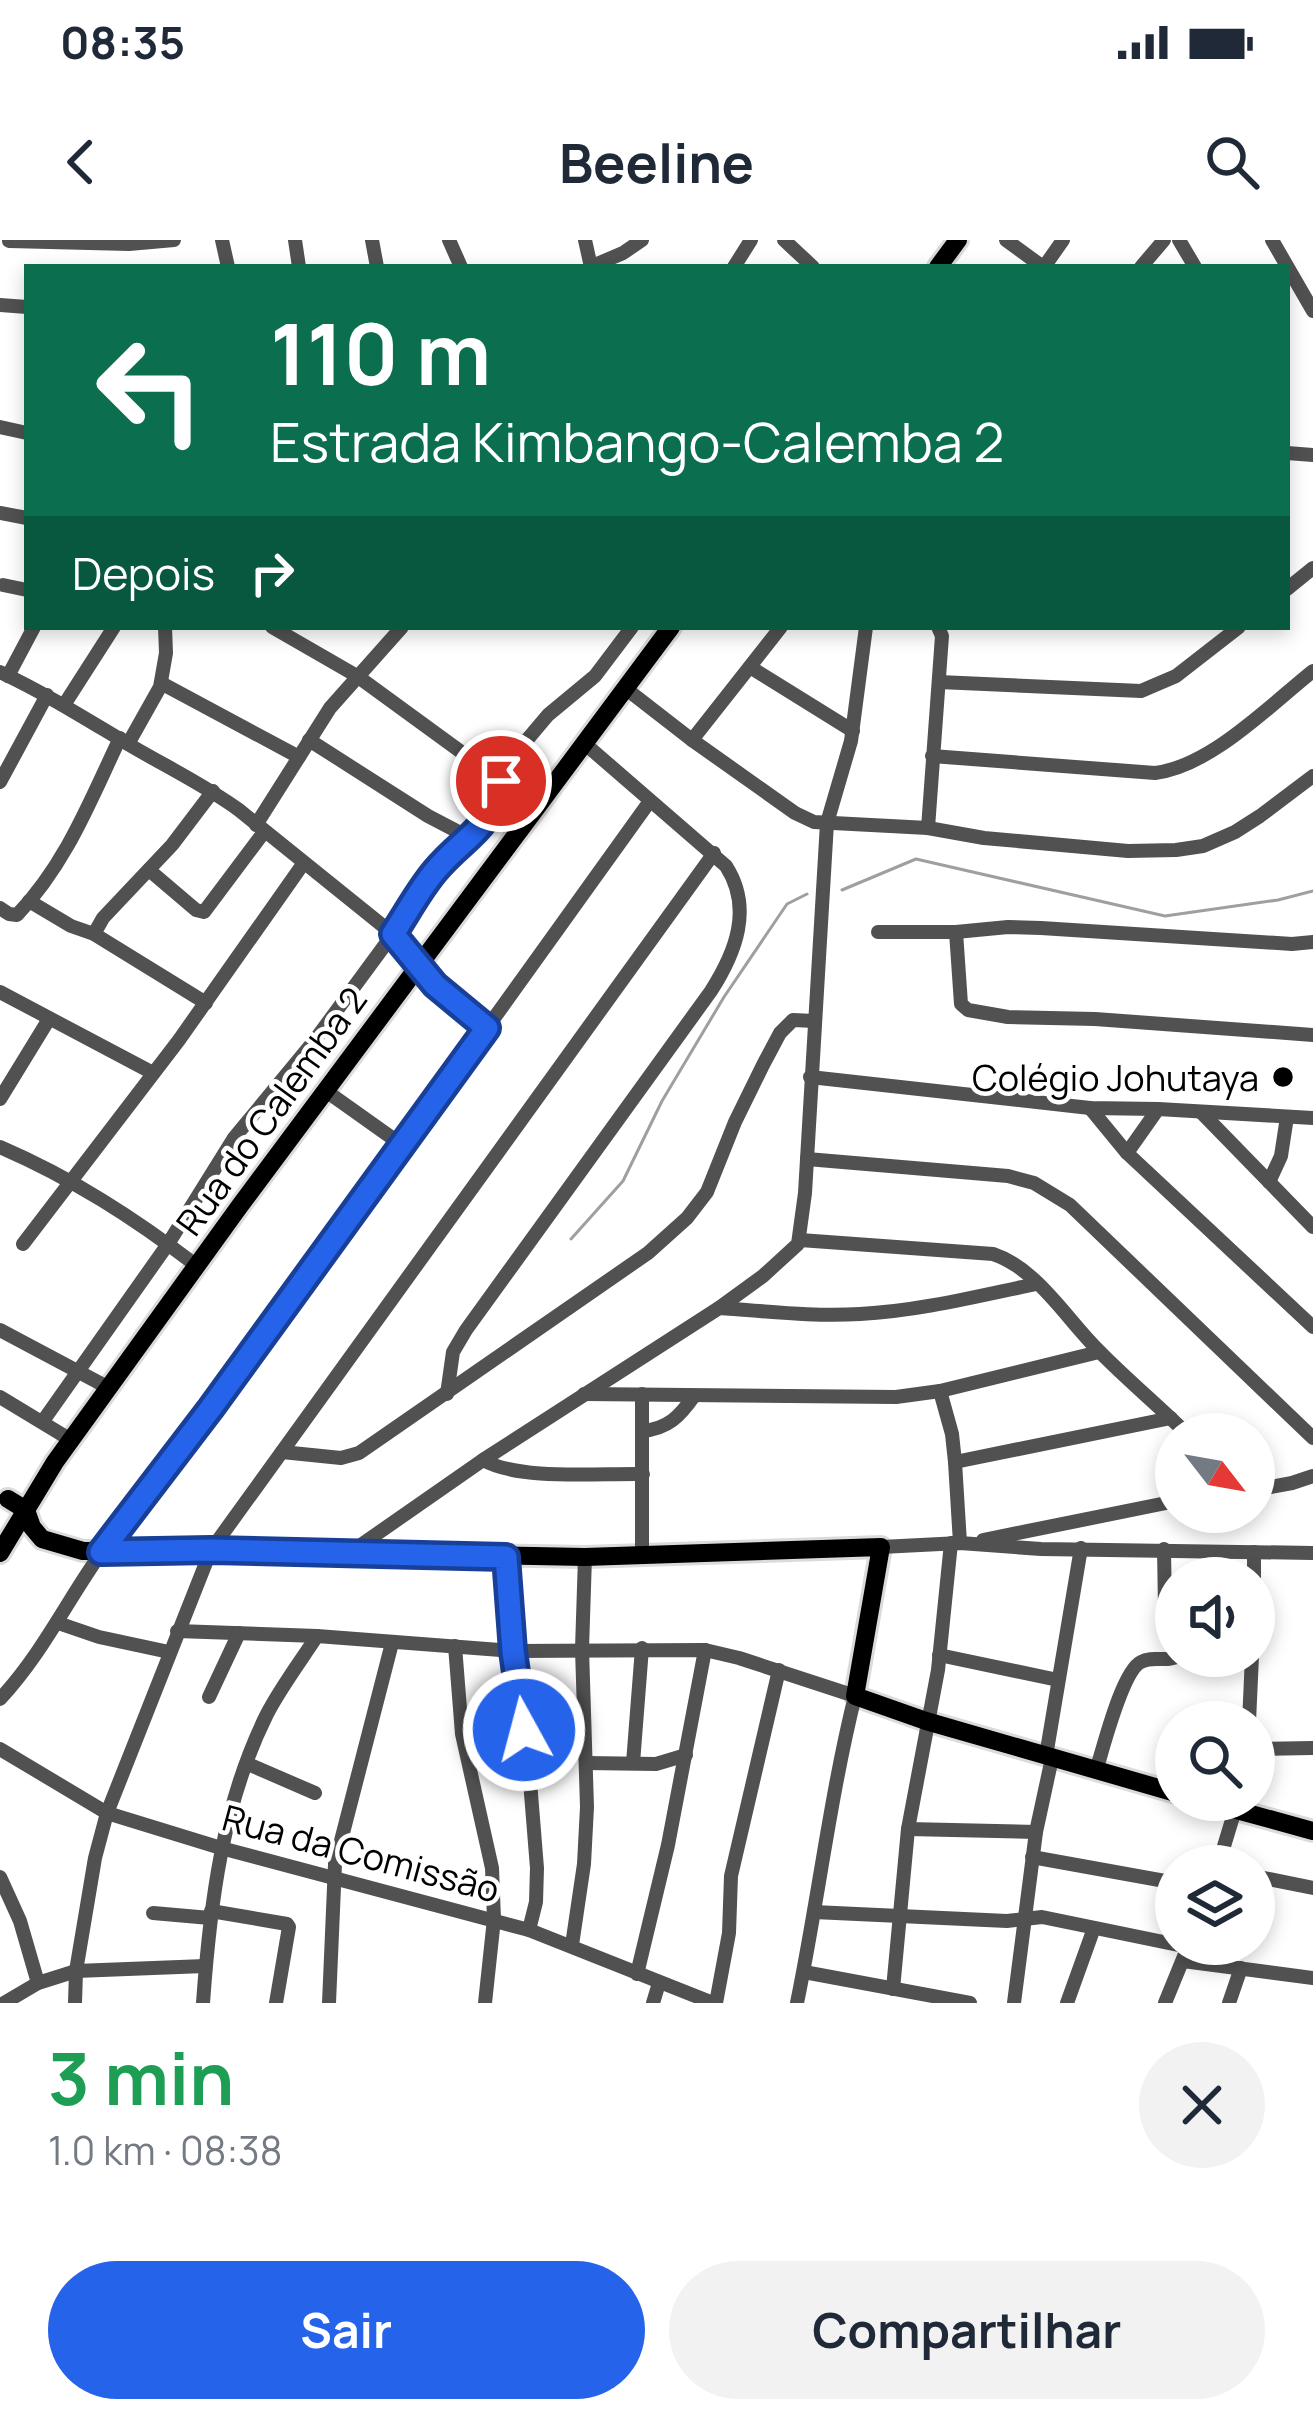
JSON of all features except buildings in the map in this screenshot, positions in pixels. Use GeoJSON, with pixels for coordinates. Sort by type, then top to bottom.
{"type":"FeatureCollection","features":[{"type":"Feature","properties":{"kind":"main road","name":"Rua do Calemba 2"},"geometry":{"type":"LineString","coordinates":[[3,1550],[11,1505],[55,1462],[669,630]]}},
{"type":"Feature","properties":{"kind":"main road"},"geometry":{"type":"LineString","coordinates":[[11,1505],[38,1536],[83,1552],[585,1557],[881,1547],[856,1696],[1155,1787]]}},
{"type":"Feature","properties":{"kind":"main road"},"geometry":{"type":"LineString","coordinates":[[3,1550],[51,1543]]}},
{"type":"Feature","properties":{"kind":"main road"},"geometry":{"type":"LineString","coordinates":[[1275,1819],[1313,1832]]}},
{"type":"Feature","properties":{"kind":"street"},"geometry":{"type":"LineString","coordinates":[[9,241],[129,244],[174,240]]}},
{"type":"Feature","properties":{"kind":"street"},"geometry":{"type":"LineString","coordinates":[[598,264],[642,240]]}},
{"type":"Feature","properties":{"kind":"street"},"geometry":{"type":"LineString","coordinates":[[784,240],[810,264]]}},
{"type":"Feature","properties":{"kind":"street"},"geometry":{"type":"LineString","coordinates":[[1006,240],[1039,264]]}},
{"type":"Feature","properties":{"kind":"street"},"geometry":{"type":"LineString","coordinates":[[1045,264],[1064,240]]}},
{"type":"Feature","properties":{"kind":"street"},"geometry":{"type":"LineString","coordinates":[[1144,264],[1164,240]]}},
{"type":"Feature","properties":{"kind":"street"},"geometry":{"type":"LineString","coordinates":[[1290,271],[1313,311]]}},
{"type":"Feature","properties":{"kind":"street"},"geometry":{"type":"LineString","coordinates":[[3,585],[24,589]]}},
{"type":"Feature","properties":{"kind":"street"},"geometry":{"type":"LineString","coordinates":[[32,630],[4,674],[213,791],[393,934],[435,985],[487,1028]]}},
{"type":"Feature","properties":{"kind":"street"},"geometry":{"type":"LineString","coordinates":[[64,705],[112,630]]}},
{"type":"Feature","properties":{"kind":"street"},"geometry":{"type":"LineString","coordinates":[[0,908],[17,915],[64,854],[161,683],[165,630]]}},
{"type":"Feature","properties":{"kind":"street"},"geometry":{"type":"LineString","coordinates":[[277,630],[357,676],[501,781]]}},
{"type":"Feature","properties":{"kind":"street"},"geometry":{"type":"LineString","coordinates":[[149,870],[204,912],[330,708],[399,630]]}},
{"type":"Feature","properties":{"kind":"street"},"geometry":{"type":"LineString","coordinates":[[43,1421],[168,1244],[234,1138],[315,1040],[432,874],[488,819],[510,760],[534,729],[595,676],[630,630]]}},
{"type":"Feature","properties":{"kind":"street"},"geometry":{"type":"LineString","coordinates":[[692,740],[779,630]]}},
{"type":"Feature","properties":{"kind":"street"},"geometry":{"type":"LineString","coordinates":[[348,1554],[483,1460],[719,1308],[789,1255],[800,1240],[827,823],[853,731],[866,630]]}},
{"type":"Feature","properties":{"kind":"street"},"geometry":{"type":"LineString","coordinates":[[928,828],[943,636],[940,630]]}},
{"type":"Feature","properties":{"kind":"street"},"geometry":{"type":"LineString","coordinates":[[938,682],[1141,691],[1176,676],[1235,630]]}},
{"type":"Feature","properties":{"kind":"street"},"geometry":{"type":"LineString","coordinates":[[750,667],[853,731]]}},
{"type":"Feature","properties":{"kind":"street"},"geometry":{"type":"LineString","coordinates":[[932,756],[1171,771],[1218,748],[1313,671]]}},
{"type":"Feature","properties":{"kind":"street"},"geometry":{"type":"LineString","coordinates":[[161,683],[299,757]]}},
{"type":"Feature","properties":{"kind":"street"},"geometry":{"type":"LineString","coordinates":[[626,688],[795,812],[827,823],[928,828],[1129,851],[1190,848],[1235,832],[1313,776]]}},
{"type":"Feature","properties":{"kind":"street"},"geometry":{"type":"LineString","coordinates":[[0,782],[47,695]]}},
{"type":"Feature","properties":{"kind":"street"},"geometry":{"type":"LineString","coordinates":[[309,740],[470,838]]}},
{"type":"Feature","properties":{"kind":"street"},"geometry":{"type":"LineString","coordinates":[[447,1394],[453,1352],[466,1330],[699,1009],[730,959],[739,928],[739,891],[726,866],[584,743]]}},
{"type":"Feature","properties":{"kind":"street"},"geometry":{"type":"LineString","coordinates":[[94,934],[213,791]]}},
{"type":"Feature","properties":{"kind":"street"},"geometry":{"type":"LineString","coordinates":[[0,1699],[58,1623],[101,1552],[211,1408],[650,801]]}},
{"type":"Feature","properties":{"kind":"street"},"geometry":{"type":"LineString","coordinates":[[75,2003],[95,1858],[107,1813],[211,1550],[714,853]]}},
{"type":"Feature","properties":{"kind":"street"},"geometry":{"type":"LineString","coordinates":[[23,1244],[206,1003],[303,864]]}},
{"type":"Feature","properties":{"kind":"street"},"geometry":{"type":"LineString","coordinates":[[29,901],[94,934],[206,1003]]}},
{"type":"Feature","properties":{"kind":"street"},"geometry":{"type":"LineString","coordinates":[[878,932],[1008,927],[1313,942]]}},
{"type":"Feature","properties":{"kind":"street"},"geometry":{"type":"LineString","coordinates":[[956,932],[961,1004],[968,1010],[1008,1017],[1313,1035]]}},
{"type":"Feature","properties":{"kind":"street"},"geometry":{"type":"LineString","coordinates":[[0,992],[153,1073]]}},
{"type":"Feature","properties":{"kind":"street"},"geometry":{"type":"LineString","coordinates":[[0,1099],[49,1019]]}},
{"type":"Feature","properties":{"kind":"street"},"geometry":{"type":"LineString","coordinates":[[282,1452],[332,1458],[369,1448],[648,1252],[687,1218],[707,1192],[735,1122],[780,1033],[793,1020],[814,1021]]}},
{"type":"Feature","properties":{"kind":"street"},"geometry":{"type":"LineString","coordinates":[[811,1078],[1090,1108],[1313,1118]]}},
{"type":"Feature","properties":{"kind":"street"},"geometry":{"type":"LineString","coordinates":[[326,1091],[402,1144]]}},
{"type":"Feature","properties":{"kind":"street"},"geometry":{"type":"LineString","coordinates":[[1090,1108],[1127,1153],[1313,1328]]}},
{"type":"Feature","properties":{"kind":"street"},"geometry":{"type":"LineString","coordinates":[[1127,1153],[1157,1109]]}},
{"type":"Feature","properties":{"kind":"street"},"geometry":{"type":"LineString","coordinates":[[1202,1112],[1313,1227]]}},
{"type":"Feature","properties":{"kind":"street"},"geometry":{"type":"LineString","coordinates":[[1269,1182],[1281,1156],[1287,1118]]}},
{"type":"Feature","properties":{"kind":"street"},"geometry":{"type":"LineString","coordinates":[[0,1147],[72,1180],[196,1266]]}},
{"type":"Feature","properties":{"kind":"street"},"geometry":{"type":"LineString","coordinates":[[807,1160],[1007,1176],[1044,1187],[1070,1205],[1313,1438]]}},
{"type":"Feature","properties":{"kind":"street"},"geometry":{"type":"LineString","coordinates":[[800,1240],[993,1254],[1010,1261],[1166,1413]]}},
{"type":"Feature","properties":{"kind":"street"},"geometry":{"type":"LineString","coordinates":[[719,1308],[861,1314],[1036,1284]]}},
{"type":"Feature","properties":{"kind":"street"},"geometry":{"type":"LineString","coordinates":[[0,1330],[109,1388]]}},
{"type":"Feature","properties":{"kind":"street"},"geometry":{"type":"LineString","coordinates":[[584,1394],[896,1396],[1099,1352]]}},
{"type":"Feature","properties":{"kind":"street"},"geometry":{"type":"LineString","coordinates":[[893,1989],[908,1829],[961,1543],[956,1462],[940,1390]]}},
{"type":"Feature","properties":{"kind":"street"},"geometry":{"type":"LineString","coordinates":[[642,1394],[642,1555]]}},
{"type":"Feature","properties":{"kind":"street"},"geometry":{"type":"LineString","coordinates":[[642,1431],[671,1423],[694,1396]]}},
{"type":"Feature","properties":{"kind":"street"},"geometry":{"type":"LineString","coordinates":[[0,1397],[71,1440]]}},
{"type":"Feature","properties":{"kind":"street"},"geometry":{"type":"LineString","coordinates":[[956,1462],[1155,1421]]}},
{"type":"Feature","properties":{"kind":"street"},"geometry":{"type":"LineString","coordinates":[[483,1460],[508,1471],[643,1474]]}},
{"type":"Feature","properties":{"kind":"street"},"geometry":{"type":"LineString","coordinates":[[1275,1485],[1313,1476]]}},
{"type":"Feature","properties":{"kind":"street"},"geometry":{"type":"LineString","coordinates":[[961,1543],[1155,1505]]}},
{"type":"Feature","properties":{"kind":"street"},"geometry":{"type":"LineString","coordinates":[[1040,1527],[1041,1549]]}},
{"type":"Feature","properties":{"kind":"street"},"geometry":{"type":"LineString","coordinates":[[881,1547],[961,1543],[1041,1549],[1313,1553]]}},
{"type":"Feature","properties":{"kind":"street"},"geometry":{"type":"LineString","coordinates":[[1014,2003],[1081,1548]]}},
{"type":"Feature","properties":{"kind":"street"},"geometry":{"type":"LineString","coordinates":[[1163,1557],[1164,1549]]}},
{"type":"Feature","properties":{"kind":"street"},"geometry":{"type":"LineString","coordinates":[[1254,1552],[1254,1557]]}},
{"type":"Feature","properties":{"kind":"street"},"geometry":{"type":"LineString","coordinates":[[506,1557],[537,1868],[529,1930]]}},
{"type":"Feature","properties":{"kind":"street"},"geometry":{"type":"LineString","coordinates":[[572,1946],[584,1864],[585,1557]]}},
{"type":"Feature","properties":{"kind":"street"},"geometry":{"type":"LineString","coordinates":[[58,1623],[169,1652]]}},
{"type":"Feature","properties":{"kind":"street"},"geometry":{"type":"LineString","coordinates":[[177,1631],[513,1651],[705,1650],[856,1696],[797,2003]]}},
{"type":"Feature","properties":{"kind":"street"},"geometry":{"type":"LineString","coordinates":[[209,1697],[239,1634]]}},
{"type":"Feature","properties":{"kind":"street"},"geometry":{"type":"LineString","coordinates":[[203,2003],[221,1848],[268,1714],[317,1636]]}},
{"type":"Feature","properties":{"kind":"street"},"geometry":{"type":"LineString","coordinates":[[340,2003],[329,2002],[338,1850],[392,1643]]}},
{"type":"Feature","properties":{"kind":"street"},"geometry":{"type":"LineString","coordinates":[[455,1646],[462,1734],[492,1868],[494,1918],[484,2003]]}},
{"type":"Feature","properties":{"kind":"street"},"geometry":{"type":"LineString","coordinates":[[633,1762],[642,1648]]}},
{"type":"Feature","properties":{"kind":"street"},"geometry":{"type":"LineString","coordinates":[[637,1974],[705,1650]]}},
{"type":"Feature","properties":{"kind":"street"},"geometry":{"type":"LineString","coordinates":[[939,1655],[1058,1680]]}},
{"type":"Feature","properties":{"kind":"street"},"geometry":{"type":"LineString","coordinates":[[1096,1771],[1118,1702],[1136,1666],[1155,1660]]}},
{"type":"Feature","properties":{"kind":"street"},"geometry":{"type":"LineString","coordinates":[[714,2003],[728,1934],[730,1876],[779,1670]]}},
{"type":"Feature","properties":{"kind":"street"},"geometry":{"type":"LineString","coordinates":[[1275,1749],[1313,1748]]}},
{"type":"Feature","properties":{"kind":"street","name":"Rua da Comissão"},"geometry":{"type":"LineString","coordinates":[[0,1749],[107,1813],[221,1848],[494,1918],[714,2003]]}},
{"type":"Feature","properties":{"kind":"street"},"geometry":{"type":"LineString","coordinates":[[586,1763],[656,1764],[686,1755]]}},
{"type":"Feature","properties":{"kind":"street"},"geometry":{"type":"LineString","coordinates":[[248,1763],[315,1793]]}},
{"type":"Feature","properties":{"kind":"street"},"geometry":{"type":"LineString","coordinates":[[908,1829],[1036,1832]]}},
{"type":"Feature","properties":{"kind":"street"},"geometry":{"type":"LineString","coordinates":[[1032,1857],[1155,1879]]}},
{"type":"Feature","properties":{"kind":"street"},"geometry":{"type":"LineString","coordinates":[[1275,1880],[1311,1888],[1313,1870]]}},
{"type":"Feature","properties":{"kind":"street"},"geometry":{"type":"LineString","coordinates":[[0,1877],[20,1921],[38,1983]]}},
{"type":"Feature","properties":{"kind":"street"},"geometry":{"type":"LineString","coordinates":[[814,1912],[1042,1917],[1155,1943]]}},
{"type":"Feature","properties":{"kind":"street"},"geometry":{"type":"LineString","coordinates":[[153,1913],[287,1924],[276,2003]]}},
{"type":"Feature","properties":{"kind":"street"},"geometry":{"type":"LineString","coordinates":[[1067,2003],[1094,1928]]}},
{"type":"Feature","properties":{"kind":"street"},"geometry":{"type":"LineString","coordinates":[[1165,2003],[1181,1965]]}},
{"type":"Feature","properties":{"kind":"street"},"geometry":{"type":"LineString","coordinates":[[1231,1965],[1313,1978]]}},
{"type":"Feature","properties":{"kind":"street"},"geometry":{"type":"LineString","coordinates":[[4,2003],[38,1983],[76,1971],[205,1966]]}},
{"type":"Feature","properties":{"kind":"street"},"geometry":{"type":"LineString","coordinates":[[1229,2003],[1241,1968]]}},
{"type":"Feature","properties":{"kind":"street"},"geometry":{"type":"LineString","coordinates":[[804,1972],[970,2003]]}},
{"type":"Feature","properties":{"kind":"street"},"geometry":{"type":"LineString","coordinates":[[653,2003],[659,1983]]}},
{"type":"Feature","properties":{"kind":"waterway"},"geometry":{"type":"LineString","coordinates":[[842,890],[916,859],[1165,916],[1313,891]]}},
{"type":"Feature","properties":{"kind":"waterway"},"geometry":{"type":"LineString","coordinates":[[571,1239],[623,1181],[662,1101],[787,904],[807,894]]}},
{"type":"Feature","properties":{"kind":"place","name":"Colégio Johutaya"},"geometry":{"type":"Point","coordinates":[1283,1077]}},
{"type":"Feature","properties":{"kind":"route"},"geometry":{"type":"LineString","coordinates":[[501,781],[488,819],[432,874],[393,934],[435,985],[487,1028],[101,1552],[506,1557],[524,1730]]}}]}
